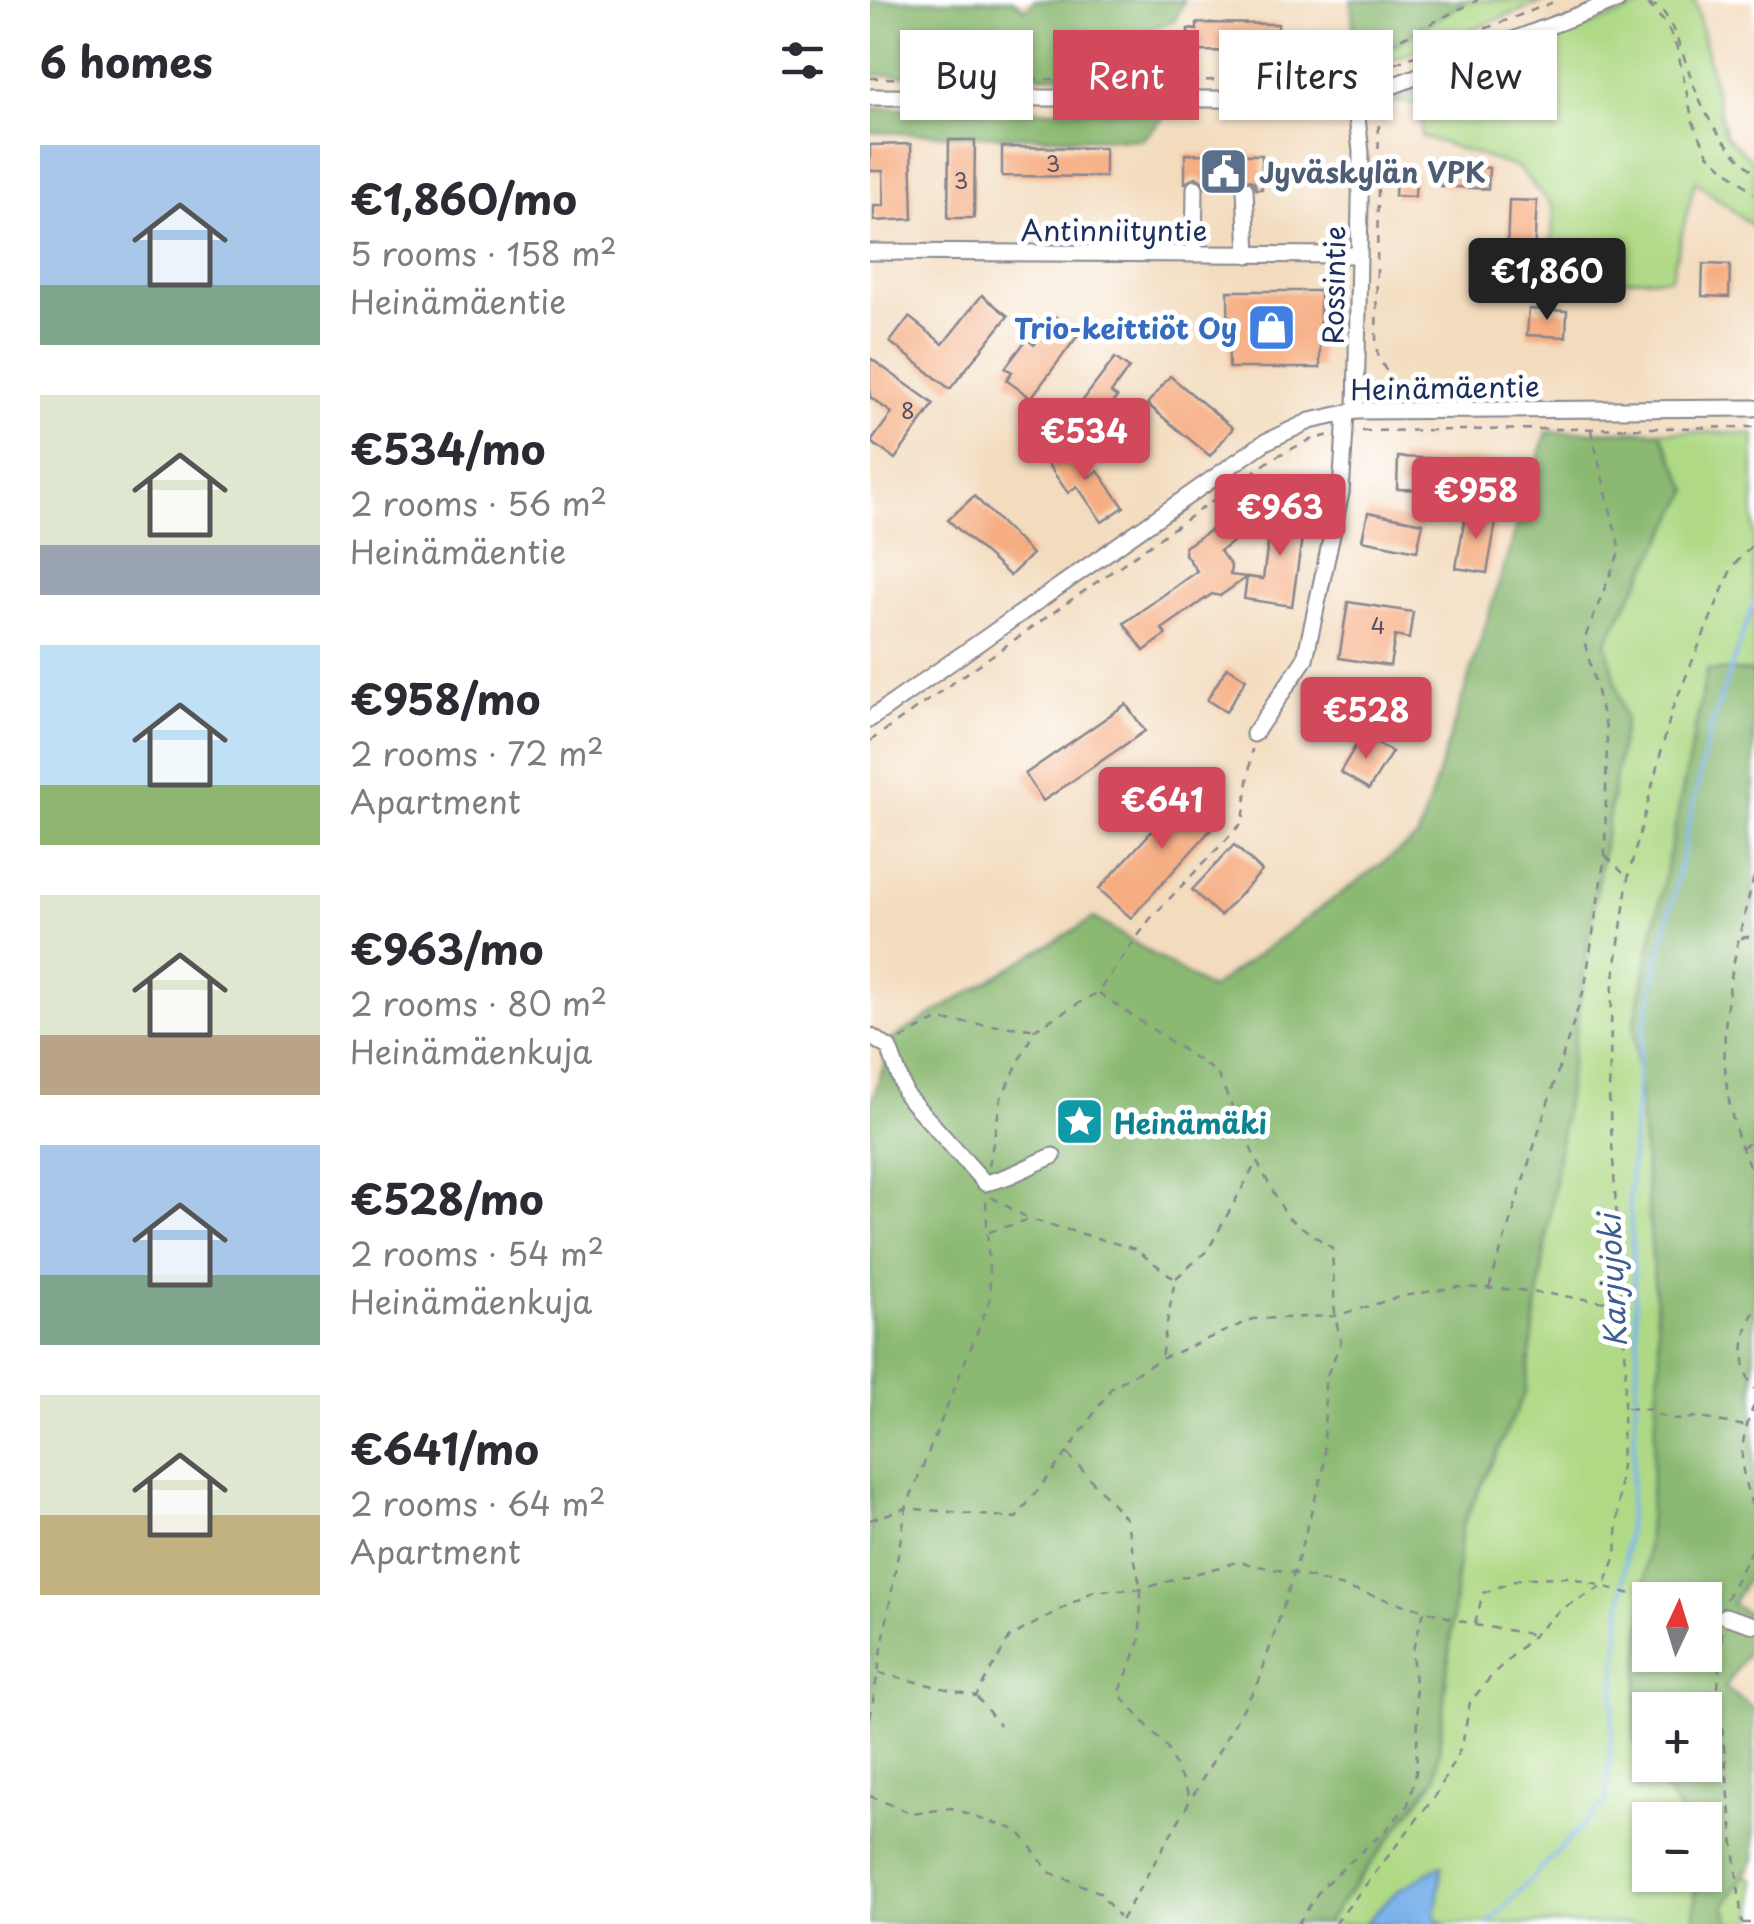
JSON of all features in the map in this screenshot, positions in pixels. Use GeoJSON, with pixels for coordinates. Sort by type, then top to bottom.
{"type":"FeatureCollection","features":[{"type":"Feature","properties":{"kind":"street"},"geometry":{"type":"LineString","coordinates":[[1393,87],[1618,0]]}},
{"type":"Feature","properties":{"kind":"street"},"geometry":{"type":"LineString","coordinates":[[870,96],[1219,99]]}},
{"type":"Feature","properties":{"kind":"street","name":"Rossintie"},"geometry":{"type":"LineString","coordinates":[[1254,734],[1304,659],[1341,494],[1351,412],[1359,256],[1361,152],[1357,120]]}},
{"type":"Feature","properties":{"kind":"street"},"geometry":{"type":"LineString","coordinates":[[1194,254],[1195,188]]}},
{"type":"Feature","properties":{"kind":"street"},"geometry":{"type":"LineString","coordinates":[[1245,188],[1248,255]]}},
{"type":"Feature","properties":{"kind":"street","name":"Antinniityntie"},"geometry":{"type":"LineString","coordinates":[[870,252],[1359,256]]}},
{"type":"Feature","properties":{"kind":"street","name":"Heinämäentie"},"geometry":{"type":"LineString","coordinates":[[870,719],[1265,442],[1310,421],[1351,412],[1754,408]]}},
{"type":"Feature","properties":{"kind":"street"},"geometry":{"type":"LineString","coordinates":[[870,1036],[888,1048],[906,1095],[986,1183],[1008,1179],[1053,1156]]}},
{"type":"Feature","properties":{"kind":"street"},"geometry":{"type":"LineString","coordinates":[[1725,1616],[1754,1625]]}},
{"type":"Feature","properties":{"kind":"path"},"geometry":{"type":"LineString","coordinates":[[1393,42],[1478,0]]}},
{"type":"Feature","properties":{"kind":"path"},"geometry":{"type":"LineString","coordinates":[[1393,65],[1560,0]]}},
{"type":"Feature","properties":{"kind":"path"},"geometry":{"type":"LineString","coordinates":[[1754,172],[1733,153],[1706,115],[1676,30],[1660,7],[1648,4],[1666,24],[1677,48],[1693,122],[1708,154],[1754,193]]}},
{"type":"Feature","properties":{"kind":"path"},"geometry":{"type":"LineString","coordinates":[[870,78],[1219,80]]}},
{"type":"Feature","properties":{"kind":"path"},"geometry":{"type":"LineString","coordinates":[[1379,120],[1376,346],[1378,359],[1398,392],[1398,411]]}},
{"type":"Feature","properties":{"kind":"path"},"geometry":{"type":"LineString","coordinates":[[1489,1288],[1586,986],[1605,855],[1607,732],[1584,640],[1620,550],[1591,427]]}},
{"type":"Feature","properties":{"kind":"path"},"geometry":{"type":"LineString","coordinates":[[870,740],[1275,457],[1310,440],[1346,431],[1754,427]]}},
{"type":"Feature","properties":{"kind":"path"},"geometry":{"type":"LineString","coordinates":[[1335,1924],[1436,1795],[1462,1746],[1470,1702],[1494,1673],[1561,1609],[1605,1584],[1616,1556],[1626,1366],[1609,1095],[1612,993],[1628,878],[1672,710],[1732,567],[1754,542]]}},
{"type":"Feature","properties":{"kind":"path"},"geometry":{"type":"LineString","coordinates":[[986,1183],[1002,1098],[1034,1029],[1098,992],[1150,919],[1243,822],[1254,734]]}},
{"type":"Feature","properties":{"kind":"path"},"geometry":{"type":"LineString","coordinates":[[1605,855],[1628,878]]}},
{"type":"Feature","properties":{"kind":"path"},"geometry":{"type":"LineString","coordinates":[[1754,876],[1723,1022],[1727,1099],[1740,1149],[1754,1176]]}},
{"type":"Feature","properties":{"kind":"path"},"geometry":{"type":"LineString","coordinates":[[1740,938],[1754,936]]}},
{"type":"Feature","properties":{"kind":"path"},"geometry":{"type":"LineString","coordinates":[[870,1796],[913,1814],[951,1808],[1019,1831],[1049,1872],[1098,1892],[1120,1922],[1258,1681],[1294,1573],[1324,1467],[1325,1380],[1341,1342],[1335,1316],[1332,1248],[1287,1217],[1257,1162],[1217,1072],[1098,992]]}},
{"type":"Feature","properties":{"kind":"path"},"geometry":{"type":"LineString","coordinates":[[888,1048],[937,1020],[1034,1029]]}},
{"type":"Feature","properties":{"kind":"path"},"geometry":{"type":"LineString","coordinates":[[1740,1149],[1754,1138]]}},
{"type":"Feature","properties":{"kind":"path"},"geometry":{"type":"LineString","coordinates":[[1161,1360],[1175,1278],[1208,1250],[1257,1162]]}},
{"type":"Feature","properties":{"kind":"path"},"geometry":{"type":"LineString","coordinates":[[870,1718],[906,1508],[990,1300],[986,1194],[1030,1219],[1135,1249],[1175,1278]]}},
{"type":"Feature","properties":{"kind":"path"},"geometry":{"type":"LineString","coordinates":[[987,1232],[1030,1219]]}},
{"type":"Feature","properties":{"kind":"path"},"geometry":{"type":"LineString","coordinates":[[870,1520],[906,1508],[1016,1518],[1112,1388],[1161,1360],[1253,1318],[1335,1316],[1403,1296],[1458,1287],[1622,1304]]}},
{"type":"Feature","properties":{"kind":"path"},"geometry":{"type":"LineString","coordinates":[[1754,1312],[1744,1336],[1746,1371],[1754,1389]]}},
{"type":"Feature","properties":{"kind":"path"},"geometry":{"type":"LineString","coordinates":[[1754,1406],[1746,1426],[1741,1474],[1754,1512]]}},
{"type":"Feature","properties":{"kind":"path"},"geometry":{"type":"LineString","coordinates":[[1624,1408],[1746,1426]]}},
{"type":"Feature","properties":{"kind":"path"},"geometry":{"type":"LineString","coordinates":[[1067,1453],[1126,1519],[1141,1589],[1140,1641],[1119,1694],[1166,1748],[1191,1801]]}},
{"type":"Feature","properties":{"kind":"path"},"geometry":{"type":"LineString","coordinates":[[1754,1546],[1726,1598],[1718,1646],[1718,1688],[1742,1924],[1754,1923]]}},
{"type":"Feature","properties":{"kind":"path"},"geometry":{"type":"LineString","coordinates":[[976,1696],[1010,1636],[1094,1591],[1141,1589],[1237,1562],[1294,1573],[1475,1624],[1534,1635]]}},
{"type":"Feature","properties":{"kind":"path"},"geometry":{"type":"LineString","coordinates":[[1475,1624],[1484,1593],[1523,1578],[1569,1577],[1605,1584],[1632,1595]]}},
{"type":"Feature","properties":{"kind":"path"},"geometry":{"type":"LineString","coordinates":[[1298,1924],[1320,1888],[1408,1806],[1416,1773],[1418,1717],[1412,1652],[1424,1610]]}},
{"type":"Feature","properties":{"kind":"path"},"geometry":{"type":"LineString","coordinates":[[878,1672],[976,1696],[999,1726]]}},
{"type":"Feature","properties":{"kind":"green space"},"geometry":{"type":"Polygon","coordinates":[[[871,0],[1013,0],[1026,9],[1034,0],[1184,0],[1175,21],[1145,30],[1053,30],[1053,76],[1033,76],[1033,30],[900,30],[900,75],[870,75],[871,0]]]}},
{"type":"Feature","properties":{"kind":"green space"},"geometry":{"type":"Polygon","coordinates":[[[1351,0],[1467,0],[1413,30],[1393,46],[1393,30],[1353,30],[1351,0]]]}},
{"type":"Feature","properties":{"kind":"green space"},"geometry":{"type":"Polygon","coordinates":[[[1467,0],[1548,0],[1470,30],[1419,30],[1467,0]]]}},
{"type":"Feature","properties":{"kind":"green space"},"geometry":{"type":"Polygon","coordinates":[[[1658,0],[1695,0],[1725,135],[1754,162],[1754,227],[1695,181],[1671,278],[1549,281],[1554,208],[1518,168],[1421,136],[1422,120],[1557,120],[1557,38],[1658,0]]]}},
{"type":"Feature","properties":{"kind":"green space"},"geometry":{"type":"Polygon","coordinates":[[[1413,34],[1413,52],[1393,59],[1393,46],[1413,34]]]}},
{"type":"Feature","properties":{"kind":"green space"},"geometry":{"type":"Polygon","coordinates":[[[1413,93],[1413,103],[1393,100],[1413,93]]]}},
{"type":"Feature","properties":{"kind":"green space"},"geometry":{"type":"Polygon","coordinates":[[[870,108],[900,108],[900,120],[1033,120],[1033,110],[1053,110],[1053,120],[1161,120],[1142,140],[870,132],[870,108]]]}},
{"type":"Feature","properties":{"kind":"green space"},"geometry":{"type":"Polygon","coordinates":[[[1660,431],[1754,434],[1754,672],[1708,670],[1634,1026],[1660,1358],[1645,1582],[1632,1582],[1632,1672],[1639,1672],[1637,1692],[1632,1692],[1632,1782],[1660,1782],[1673,1802],[1632,1802],[1632,1892],[1695,1892],[1695,1924],[1325,1924],[1436,1778],[1462,1526],[1525,1392],[1590,927],[1625,719],[1606,642],[1689,491],[1660,431]]]}},
{"type":"Feature","properties":{"kind":"green space"},"geometry":{"type":"Polygon","coordinates":[[[1660,431],[1689,491],[1606,642],[1625,719],[1590,927],[1525,1392],[1462,1526],[1436,1778],[1325,1924],[870,1924],[870,1107],[893,1038],[1094,918],[1210,989],[1418,837],[1547,432],[1660,431]]]}},
{"type":"Feature","properties":{"kind":"green space"},"geometry":{"type":"Polygon","coordinates":[[[1707,670],[1754,672],[1754,1568],[1732,1604],[1754,1617],[1754,1642],[1725,1688],[1754,1709],[1754,1860],[1725,1905],[1731,1924],[1695,1924],[1695,1892],[1722,1892],[1722,1802],[1673,1802],[1660,1782],[1722,1782],[1722,1692],[1637,1692],[1639,1672],[1722,1672],[1722,1582],[1645,1582],[1660,1358],[1634,1026],[1707,670]]]}},
{"type":"Feature","properties":{"kind":"green space"},"geometry":{"type":"Polygon","coordinates":[[[1745,1875],[1754,1880],[1754,1924],[1731,1924],[1725,1906],[1745,1875]]]}},
{"type":"Feature","properties":{"kind":"water"},"geometry":{"type":"Polygon","coordinates":[[[1442,1865],[1435,1917],[1445,1924],[1364,1924],[1396,1892],[1442,1865]]]}},
{"type":"Feature","properties":{"kind":"building"},"geometry":{"type":"Polygon","coordinates":[[[1197,23],[1278,24],[1278,30],[1219,30],[1219,51],[1199,51],[1197,23]]]}},
{"type":"Feature","properties":{"kind":"building"},"geometry":{"type":"Polygon","coordinates":[[[949,140],[975,140],[974,218],[948,218],[949,140]]]}},
{"type":"Feature","properties":{"kind":"building"},"geometry":{"type":"Polygon","coordinates":[[[911,144],[913,219],[874,221],[874,206],[884,206],[883,171],[870,171],[870,145],[911,144]]]}},
{"type":"Feature","properties":{"kind":"building"},"geometry":{"type":"Polygon","coordinates":[[[1002,147],[1105,148],[1105,177],[1002,176],[1002,147]]]}},
{"type":"Feature","properties":{"kind":"building","name":"Jyväskylän VPK"},"geometry":{"type":"Polygon","coordinates":[[[1185,154],[1262,155],[1262,189],[1256,189],[1254,182],[1245,178],[1238,180],[1234,188],[1206,188],[1196,177],[1185,183],[1185,154]]]}},
{"type":"Feature","properties":{"kind":"building"},"geometry":{"type":"Polygon","coordinates":[[[1442,165],[1489,168],[1488,189],[1441,186],[1442,165]]]}},
{"type":"Feature","properties":{"kind":"building"},"geometry":{"type":"Polygon","coordinates":[[[1396,174],[1416,175],[1415,197],[1395,196],[1396,174]]]}},
{"type":"Feature","properties":{"kind":"building"},"geometry":{"type":"Polygon","coordinates":[[[1509,200],[1537,201],[1534,252],[1507,250],[1509,200]]]}},
{"type":"Feature","properties":{"kind":"building"},"geometry":{"type":"Polygon","coordinates":[[[1703,264],[1730,265],[1729,297],[1702,296],[1703,264]]]}},
{"type":"Feature","properties":{"kind":"building"},"geometry":{"type":"Polygon","coordinates":[[[1228,291],[1320,291],[1320,368],[1229,368],[1228,291]]]}},
{"type":"Feature","properties":{"kind":"building"},"geometry":{"type":"Polygon","coordinates":[[[982,295],[1008,316],[950,389],[890,342],[909,317],[943,344],[982,295]]]}},
{"type":"Feature","properties":{"kind":"building"},"geometry":{"type":"Polygon","coordinates":[[[1529,309],[1567,311],[1566,337],[1527,335],[1529,309]]]}},
{"type":"Feature","properties":{"kind":"building"},"geometry":{"type":"Polygon","coordinates":[[[1056,317],[1079,334],[1031,398],[1006,380],[1012,372],[1005,368],[1027,339],[1034,345],[1056,317]]]}},
{"type":"Feature","properties":{"kind":"building"},"geometry":{"type":"Polygon","coordinates":[[[870,358],[934,404],[895,459],[871,442],[892,413],[870,397],[870,358]]]}},
{"type":"Feature","properties":{"kind":"building"},"geometry":{"type":"Polygon","coordinates":[[[1115,358],[1129,368],[1111,393],[1117,397],[1090,431],[1071,416],[1115,358]]]}},
{"type":"Feature","properties":{"kind":"building"},"geometry":{"type":"Polygon","coordinates":[[[1170,376],[1233,428],[1210,456],[1147,404],[1170,376]]]}},
{"type":"Feature","properties":{"kind":"building"},"geometry":{"type":"Polygon","coordinates":[[[1066,444],[1089,477],[1098,471],[1124,507],[1102,522],[1077,486],[1068,493],[1044,459],[1066,444]]]}},
{"type":"Feature","properties":{"kind":"building"},"geometry":{"type":"Polygon","coordinates":[[[1398,457],[1502,461],[1501,492],[1397,489],[1398,457]]]}},
{"type":"Feature","properties":{"kind":"building"},"geometry":{"type":"Polygon","coordinates":[[[974,496],[1032,554],[1010,576],[948,520],[974,496]]]}},
{"type":"Feature","properties":{"kind":"building"},"geometry":{"type":"Polygon","coordinates":[[[1273,505],[1306,510],[1292,606],[1244,599],[1247,577],[1263,579],[1273,505]]]}},
{"type":"Feature","properties":{"kind":"building"},"geometry":{"type":"Polygon","coordinates":[[[1466,511],[1497,516],[1487,573],[1456,568],[1466,511]]]}},
{"type":"Feature","properties":{"kind":"building"},"geometry":{"type":"Polygon","coordinates":[[[1368,512],[1423,523],[1417,551],[1362,540],[1368,512]]]}},
{"type":"Feature","properties":{"kind":"building"},"geometry":{"type":"Polygon","coordinates":[[[1224,521],[1234,537],[1220,551],[1231,566],[1230,575],[1247,577],[1220,596],[1212,594],[1162,629],[1166,635],[1144,651],[1124,623],[1197,571],[1185,554],[1185,547],[1224,521]]]}},
{"type":"Feature","properties":{"kind":"building"},"geometry":{"type":"Polygon","coordinates":[[[1348,602],[1413,612],[1409,639],[1395,636],[1390,666],[1339,658],[1348,602]]]}},
{"type":"Feature","properties":{"kind":"building"},"geometry":{"type":"Polygon","coordinates":[[[1227,667],[1246,679],[1226,712],[1207,700],[1227,667]]]}},
{"type":"Feature","properties":{"kind":"building"},"geometry":{"type":"Polygon","coordinates":[[[1126,704],[1145,731],[1043,801],[1025,774],[1126,704]]]}},
{"type":"Feature","properties":{"kind":"building"},"geometry":{"type":"Polygon","coordinates":[[[1362,735],[1392,752],[1369,789],[1340,772],[1362,735]]]}},
{"type":"Feature","properties":{"kind":"building"},"geometry":{"type":"Polygon","coordinates":[[[1193,786],[1224,815],[1131,918],[1099,889],[1193,786]]]}},
{"type":"Feature","properties":{"kind":"building"},"geometry":{"type":"Polygon","coordinates":[[[1234,845],[1262,871],[1220,916],[1192,890],[1234,845]]]}},
{"type":"Feature","properties":{"kind":"waterway","name":"Karjujoki"},"geometry":{"type":"LineString","coordinates":[[1488,1924],[1606,1801],[1634,1449],[1638,1348],[1629,1197],[1640,1046],[1710,729],[1754,602]]}},
{"type":"Feature","properties":{"kind":"place","name":"Jyväskylän VPK"},"geometry":{"type":"Point","coordinates":[1224,171]}},
{"type":"Feature","properties":{"kind":"place","name":"Trio-keittiöt Oy"},"geometry":{"type":"Point","coordinates":[1272,327]}},
{"type":"Feature","properties":{"kind":"place","name":"Heinämäki"},"geometry":{"type":"Point","coordinates":[1079,1122]}}]}
